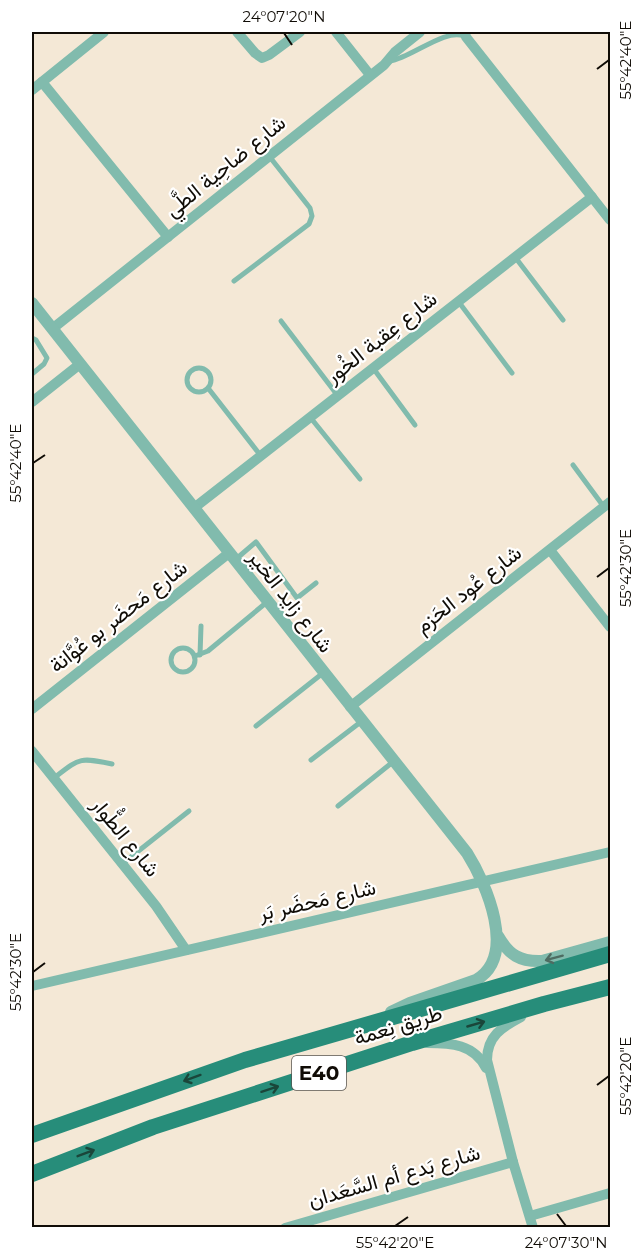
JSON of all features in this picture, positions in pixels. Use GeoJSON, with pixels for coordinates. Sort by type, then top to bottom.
{"type":"FeatureCollection","features":[{"type":"Feature","properties":{"kind":"main road","name":"طريق نِعمة"},"geometry":{"type":"LineString","coordinates":[[32,1135],[245,1060],[610,954]]}},
{"type":"Feature","properties":{"kind":"main road","name":"طريق نِعمة"},"geometry":{"type":"LineString","coordinates":[[32,1174],[153,1127],[412,1043],[610,987]]}},
{"type":"Feature","properties":{"kind":"street"},"geometry":{"type":"LineString","coordinates":[[32,90],[105,32]]}},
{"type":"Feature","properties":{"kind":"street"},"geometry":{"type":"LineString","coordinates":[[237,32],[262,58],[300,32]]}},
{"type":"Feature","properties":{"kind":"street"},"geometry":{"type":"LineString","coordinates":[[336,32],[370,75]]}},
{"type":"Feature","properties":{"kind":"street","name":"شارع ضاحِية الطَّي"},"geometry":{"type":"LineString","coordinates":[[52,329],[388,61],[395,52],[420,32]]}},
{"type":"Feature","properties":{"kind":"street"},"geometry":{"type":"LineString","coordinates":[[465,34],[592,197],[608,213]]}},
{"type":"Feature","properties":{"kind":"street"},"geometry":{"type":"LineString","coordinates":[[42,82],[168,237]]}},
{"type":"Feature","properties":{"kind":"street","name":"شارع عِقبة الخُور"},"geometry":{"type":"LineString","coordinates":[[194,508],[592,197]]}},
{"type":"Feature","properties":{"kind":"street","name":"شارع زايد الخير"},"geometry":{"type":"LineString","coordinates":[[32,303],[467,852],[483,880],[497,935]]}},
{"type":"Feature","properties":{"kind":"street"},"geometry":{"type":"LineString","coordinates":[[32,402],[80,364]]}},
{"type":"Feature","properties":{"kind":"street","name":"شارع عُود الحَزم"},"geometry":{"type":"LineString","coordinates":[[350,707],[608,505]]}},
{"type":"Feature","properties":{"kind":"street"},"geometry":{"type":"LineString","coordinates":[[550,550],[610,627]]}},
{"type":"Feature","properties":{"kind":"street","name":"شارع مَحضَر بو عُوَّانة"},"geometry":{"type":"LineString","coordinates":[[32,709],[232,556]]}},
{"type":"Feature","properties":{"kind":"street","name":"شارع الطُّوار"},"geometry":{"type":"LineString","coordinates":[[32,751],[174,930],[186,950]]}},
{"type":"Feature","properties":{"kind":"street","name":"شارع مَحضَر بَر"},"geometry":{"type":"LineString","coordinates":[[32,986],[610,852]]}},
{"type":"Feature","properties":{"kind":"street"},"geometry":{"type":"LineString","coordinates":[[497,935],[512,955],[531,962],[610,942]]}},
{"type":"Feature","properties":{"kind":"street"},"geometry":{"type":"LineString","coordinates":[[380,1019],[410,1003],[485,975],[495,957],[497,935]]}},
{"type":"Feature","properties":{"kind":"street"},"geometry":{"type":"LineString","coordinates":[[533,1227],[490,1076],[487,1053],[495,1034],[505,1025],[544,1004]]}},
{"type":"Feature","properties":{"kind":"street"},"geometry":{"type":"LineString","coordinates":[[412,1043],[447,1043],[463,1046],[477,1055],[490,1076]]}},
{"type":"Feature","properties":{"kind":"street","name":"شارع بَدع أم السَّعَدان"},"geometry":{"type":"LineString","coordinates":[[285,1227],[513,1162]]}},
{"type":"Feature","properties":{"kind":"street"},"geometry":{"type":"LineString","coordinates":[[530,1216],[610,1193]]}},
{"type":"Feature","properties":{"kind":"lane"},"geometry":{"type":"LineString","coordinates":[[388,61],[399,59],[448,35],[465,34]]}},
{"type":"Feature","properties":{"kind":"lane"},"geometry":{"type":"LineString","coordinates":[[234,282],[309,224],[312,216],[310,208],[268,156]]}},
{"type":"Feature","properties":{"kind":"lane"},"geometry":{"type":"LineString","coordinates":[[515,257],[563,320]]}},
{"type":"Feature","properties":{"kind":"lane"},"geometry":{"type":"LineString","coordinates":[[458,301],[512,373]]}},
{"type":"Feature","properties":{"kind":"lane"},"geometry":{"type":"LineString","coordinates":[[281,321],[338,396]]}},
{"type":"Feature","properties":{"kind":"lane"},"geometry":{"type":"LineString","coordinates":[[32,338],[36,340],[47,358],[44,364],[32,374]]}},
{"type":"Feature","properties":{"kind":"lane"},"geometry":{"type":"LineString","coordinates":[[196,367],[204,368],[210,373],[212,381],[208,388],[201,392],[194,391],[188,386],[186,378],[190,371],[196,367]]}},
{"type":"Feature","properties":{"kind":"lane"},"geometry":{"type":"LineString","coordinates":[[373,368],[415,425]]}},
{"type":"Feature","properties":{"kind":"lane"},"geometry":{"type":"LineString","coordinates":[[208,388],[261,456]]}},
{"type":"Feature","properties":{"kind":"lane"},"geometry":{"type":"LineString","coordinates":[[310,417],[360,478]]}},
{"type":"Feature","properties":{"kind":"lane"},"geometry":{"type":"LineString","coordinates":[[573,465],[608,505]]}},
{"type":"Feature","properties":{"kind":"lane"},"geometry":{"type":"LineString","coordinates":[[232,556],[256,542],[297,598],[316,583]]}},
{"type":"Feature","properties":{"kind":"lane"},"geometry":{"type":"LineString","coordinates":[[197,656],[208,651],[267,602]]}},
{"type":"Feature","properties":{"kind":"lane"},"geometry":{"type":"LineString","coordinates":[[197,656],[183,647],[171,656],[171,663],[176,670],[183,672],[190,670],[195,664],[197,656],[201,626]]}},
{"type":"Feature","properties":{"kind":"lane"},"geometry":{"type":"LineString","coordinates":[[256,726],[323,673]]}},
{"type":"Feature","properties":{"kind":"lane"},"geometry":{"type":"LineString","coordinates":[[311,760],[362,721]]}},
{"type":"Feature","properties":{"kind":"lane"},"geometry":{"type":"LineString","coordinates":[[54,778],[79,760],[89,759],[111,765]]}},
{"type":"Feature","properties":{"kind":"lane"},"geometry":{"type":"LineString","coordinates":[[338,806],[394,761]]}},
{"type":"Feature","properties":{"kind":"lane"},"geometry":{"type":"LineString","coordinates":[[122,864],[189,811]]}}]}
